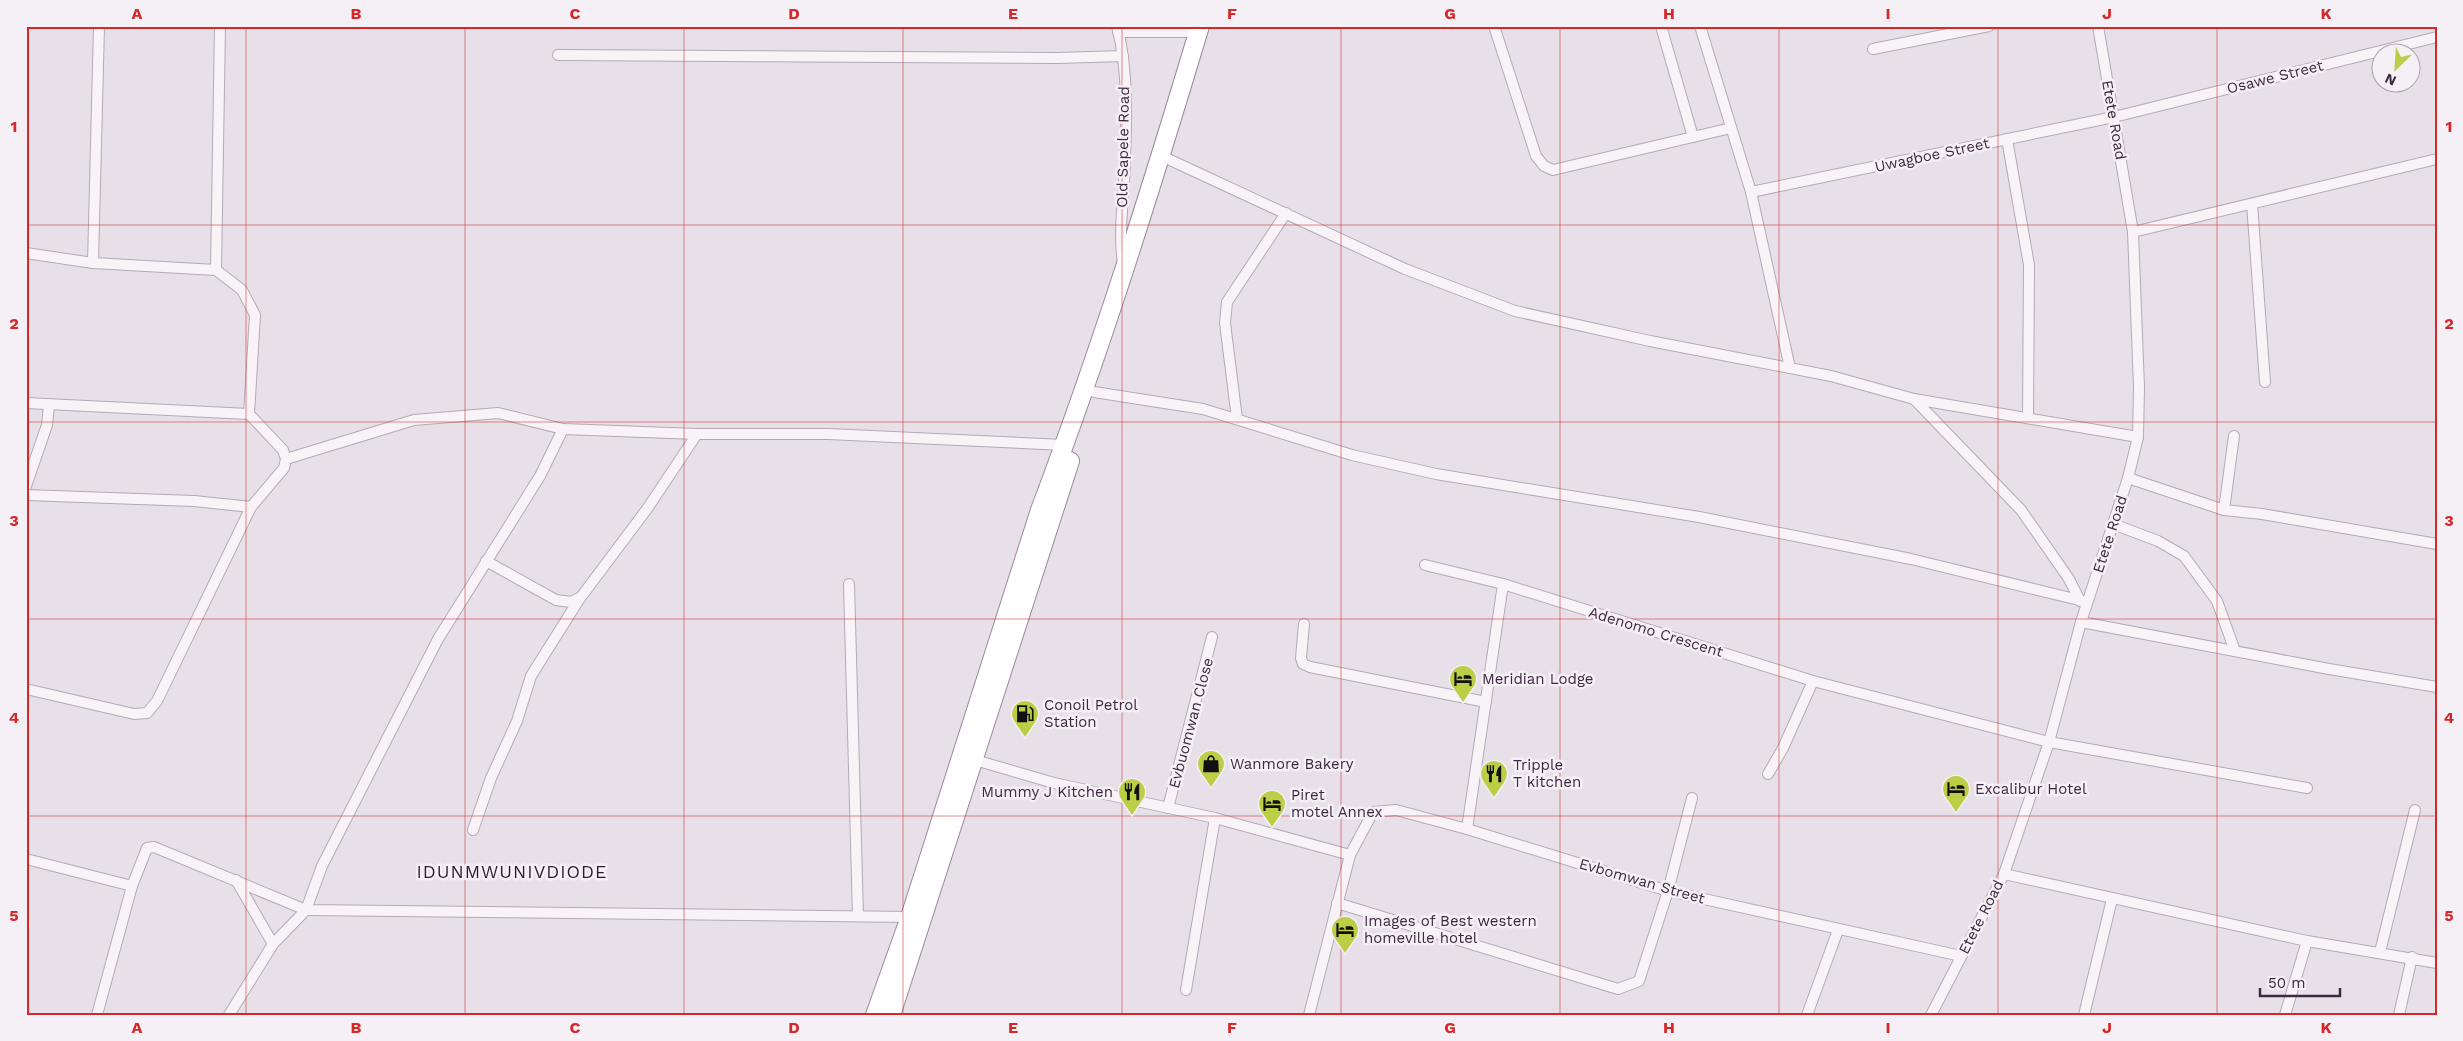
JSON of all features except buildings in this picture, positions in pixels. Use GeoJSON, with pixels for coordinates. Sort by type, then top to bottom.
{"type":"FeatureCollection","features":[{"type":"Feature","properties":{"kind":"highway"},"geometry":{"type":"LineString","coordinates":[[891,1015],[1168,159],[1203,28]]}},
{"type":"Feature","properties":{"kind":"highway"},"geometry":{"type":"LineString","coordinates":[[875,1015],[910,917],[1040,510],[1065,445],[1203,28]]}},
{"type":"Feature","properties":{"kind":"street"},"geometry":{"type":"LineString","coordinates":[[93,263],[99,26]]}},
{"type":"Feature","properties":{"kind":"street"},"geometry":{"type":"LineString","coordinates":[[216,270],[220,26]]}},
{"type":"Feature","properties":{"kind":"street"},"geometry":{"type":"LineString","coordinates":[[1494,26],[1536,156],[1544,166],[1553,170],[1579,166],[1731,128]]}},
{"type":"Feature","properties":{"kind":"street"},"geometry":{"type":"LineString","coordinates":[[1660,26],[1693,137]]}},
{"type":"Feature","properties":{"kind":"street"},"geometry":{"type":"LineString","coordinates":[[1700,26],[1751,192],[1790,368]]}},
{"type":"Feature","properties":{"kind":"street"},"geometry":{"type":"LineString","coordinates":[[1872,49],[1989,26]]}},
{"type":"Feature","properties":{"kind":"street","name":"Etete Road"},"geometry":{"type":"LineString","coordinates":[[1932,1015],[2004,874],[2049,742],[2081,622],[2083,602],[2113,524],[2128,478],[2138,437],[2139,387],[2134,232],[2098,26]]}},
{"type":"Feature","properties":{"kind":"street"},"geometry":{"type":"LineString","coordinates":[[1118,29],[1203,28]]}},
{"type":"Feature","properties":{"kind":"street","name":"Old Sapele Road"},"geometry":{"type":"LineString","coordinates":[[1118,29],[1125,103],[1120,246],[1123,269]]}},
{"type":"Feature","properties":{"kind":"street","name":"Osawe Street"},"geometry":{"type":"LineString","coordinates":[[2114,117],[2437,36]]}},
{"type":"Feature","properties":{"kind":"street"},"geometry":{"type":"LineString","coordinates":[[558,55],[1056,58],[1122,56]]}},
{"type":"Feature","properties":{"kind":"street","name":"Uwagboe Street"},"geometry":{"type":"LineString","coordinates":[[1751,192],[2114,117]]}},
{"type":"Feature","properties":{"kind":"street"},"geometry":{"type":"LineString","coordinates":[[2007,139],[2029,265],[2028,418]]}},
{"type":"Feature","properties":{"kind":"street"},"geometry":{"type":"LineString","coordinates":[[1168,159],[1405,269],[1516,311],[1650,341],[1831,376],[1914,399],[2138,437]]}},
{"type":"Feature","properties":{"kind":"street"},"geometry":{"type":"LineString","coordinates":[[2134,232],[2437,159]]}},
{"type":"Feature","properties":{"kind":"street"},"geometry":{"type":"LineString","coordinates":[[2252,204],[2265,382]]}},
{"type":"Feature","properties":{"kind":"street"},"geometry":{"type":"LineString","coordinates":[[1236,419],[1225,324],[1227,302],[1286,213]]}},
{"type":"Feature","properties":{"kind":"street"},"geometry":{"type":"LineString","coordinates":[[26,253],[93,263],[216,270],[242,290],[255,315],[249,414]]}},
{"type":"Feature","properties":{"kind":"street"},"geometry":{"type":"LineString","coordinates":[[1094,392],[1184,405],[1352,455],[1436,474],[1747,526],[1911,558],[2083,602]]}},
{"type":"Feature","properties":{"kind":"street"},"geometry":{"type":"LineString","coordinates":[[1914,399],[2021,510],[2083,602]]}},
{"type":"Feature","properties":{"kind":"street"},"geometry":{"type":"LineString","coordinates":[[26,403],[249,414],[282,450],[286,458],[284,468],[251,507],[157,702],[147,713],[134,714],[26,689]]}},
{"type":"Feature","properties":{"kind":"street"},"geometry":{"type":"LineString","coordinates":[[26,486],[47,425],[49,405]]}},
{"type":"Feature","properties":{"kind":"street"},"geometry":{"type":"LineString","coordinates":[[286,458],[414,420],[498,413],[563,429],[697,434],[828,434],[1065,445]]}},
{"type":"Feature","properties":{"kind":"street"},"geometry":{"type":"LineString","coordinates":[[229,1015],[273,944],[306,910],[322,866],[438,639],[540,476],[563,429]]}},
{"type":"Feature","properties":{"kind":"street"},"geometry":{"type":"LineString","coordinates":[[473,830],[491,778],[517,721],[530,676],[581,597],[647,508],[697,434]]}},
{"type":"Feature","properties":{"kind":"street"},"geometry":{"type":"LineString","coordinates":[[2224,510],[2234,436]]}},
{"type":"Feature","properties":{"kind":"street"},"geometry":{"type":"LineString","coordinates":[[2128,478],[2224,510],[2262,514],[2437,544]]}},
{"type":"Feature","properties":{"kind":"street"},"geometry":{"type":"LineString","coordinates":[[26,495],[194,501],[251,507]]}},
{"type":"Feature","properties":{"kind":"street"},"geometry":{"type":"LineString","coordinates":[[2113,524],[2158,541],[2184,556],[2217,602],[2235,652]]}},
{"type":"Feature","properties":{"kind":"street"},"geometry":{"type":"LineString","coordinates":[[486,561],[556,600],[571,602],[581,597]]}},
{"type":"Feature","properties":{"kind":"street","name":"Adenomo Crescent"},"geometry":{"type":"LineString","coordinates":[[1424,565],[1503,584],[1813,681],[2049,742],[2307,788]]}},
{"type":"Feature","properties":{"kind":"street"},"geometry":{"type":"LineString","coordinates":[[849,584],[858,916]]}},
{"type":"Feature","properties":{"kind":"street"},"geometry":{"type":"LineString","coordinates":[[1467,829],[1503,584]]}},
{"type":"Feature","properties":{"kind":"street"},"geometry":{"type":"LineString","coordinates":[[2081,622],[2235,652],[2437,687]]}},
{"type":"Feature","properties":{"kind":"street"},"geometry":{"type":"LineString","coordinates":[[1304,624],[1301,658],[1303,664],[1310,667],[1486,702]]}},
{"type":"Feature","properties":{"kind":"street","name":"Evbuomwan Close"},"geometry":{"type":"LineString","coordinates":[[1168,808],[1212,637]]}},
{"type":"Feature","properties":{"kind":"street"},"geometry":{"type":"LineString","coordinates":[[1768,774],[1783,748],[1813,681]]}},
{"type":"Feature","properties":{"kind":"street"},"geometry":{"type":"LineString","coordinates":[[975,760],[1054,783],[1215,818],[1350,855]]}},
{"type":"Feature","properties":{"kind":"street"},"geometry":{"type":"LineString","coordinates":[[1337,903],[1618,990],[1640,981],[1668,891],[1692,798]]}},
{"type":"Feature","properties":{"kind":"street","name":"Evbomwan Street"},"geometry":{"type":"LineString","coordinates":[[1309,1015],[1350,855],[1374,812],[1396,810],[1467,829],[1668,891],[1961,956]]}},
{"type":"Feature","properties":{"kind":"street"},"geometry":{"type":"LineString","coordinates":[[2380,952],[2415,810]]}},
{"type":"Feature","properties":{"kind":"street"},"geometry":{"type":"LineString","coordinates":[[1186,990],[1215,818]]}},
{"type":"Feature","properties":{"kind":"street"},"geometry":{"type":"LineString","coordinates":[[97,1015],[132,886],[143,854],[147,848],[154,847],[306,910],[910,917]]}},
{"type":"Feature","properties":{"kind":"street"},"geometry":{"type":"LineString","coordinates":[[26,859],[132,886]]}},
{"type":"Feature","properties":{"kind":"street"},"geometry":{"type":"LineString","coordinates":[[2004,874],[2307,941],[2412,957],[2437,963]]}},
{"type":"Feature","properties":{"kind":"street"},"geometry":{"type":"LineString","coordinates":[[236,880],[273,944]]}},
{"type":"Feature","properties":{"kind":"street"},"geometry":{"type":"LineString","coordinates":[[2084,1015],[2112,899]]}},
{"type":"Feature","properties":{"kind":"street"},"geometry":{"type":"LineString","coordinates":[[1807,1015],[1838,930]]}},
{"type":"Feature","properties":{"kind":"street"},"geometry":{"type":"LineString","coordinates":[[2285,1015],[2307,941]]}},
{"type":"Feature","properties":{"kind":"street"},"geometry":{"type":"LineString","coordinates":[[2398,1015],[2412,957]]}},
{"type":"Feature","properties":{"kind":"place","name":"Meridian Lodge"},"geometry":{"type":"Point","coordinates":[1463,703]}},
{"type":"Feature","properties":{"kind":"place","name":"Conoil Petrol Station"},"geometry":{"type":"Point","coordinates":[1025,738]}},
{"type":"Feature","properties":{"kind":"place","name":"Wanmore Bakery"},"geometry":{"type":"Point","coordinates":[1211,788]}},
{"type":"Feature","properties":{"kind":"place","name":"Tripple T kitchen"},"geometry":{"type":"Point","coordinates":[1494,798]}},
{"type":"Feature","properties":{"kind":"place","name":"Excalibur Hotel"},"geometry":{"type":"Point","coordinates":[1956,813]}},
{"type":"Feature","properties":{"kind":"place","name":"Mummy J Kitchen"},"geometry":{"type":"Point","coordinates":[1132,816]}},
{"type":"Feature","properties":{"kind":"place","name":"Piret motel Annex"},"geometry":{"type":"Point","coordinates":[1272,828]}},
{"type":"Feature","properties":{"kind":"place","name":"Images of Best western homeville hotel"},"geometry":{"type":"Point","coordinates":[1345,954]}},
{"type":"Feature","properties":{"kind":"district","name":"IDUNMWUNIVDIODE"},"geometry":{"type":"Point","coordinates":[512,871]}}]}
